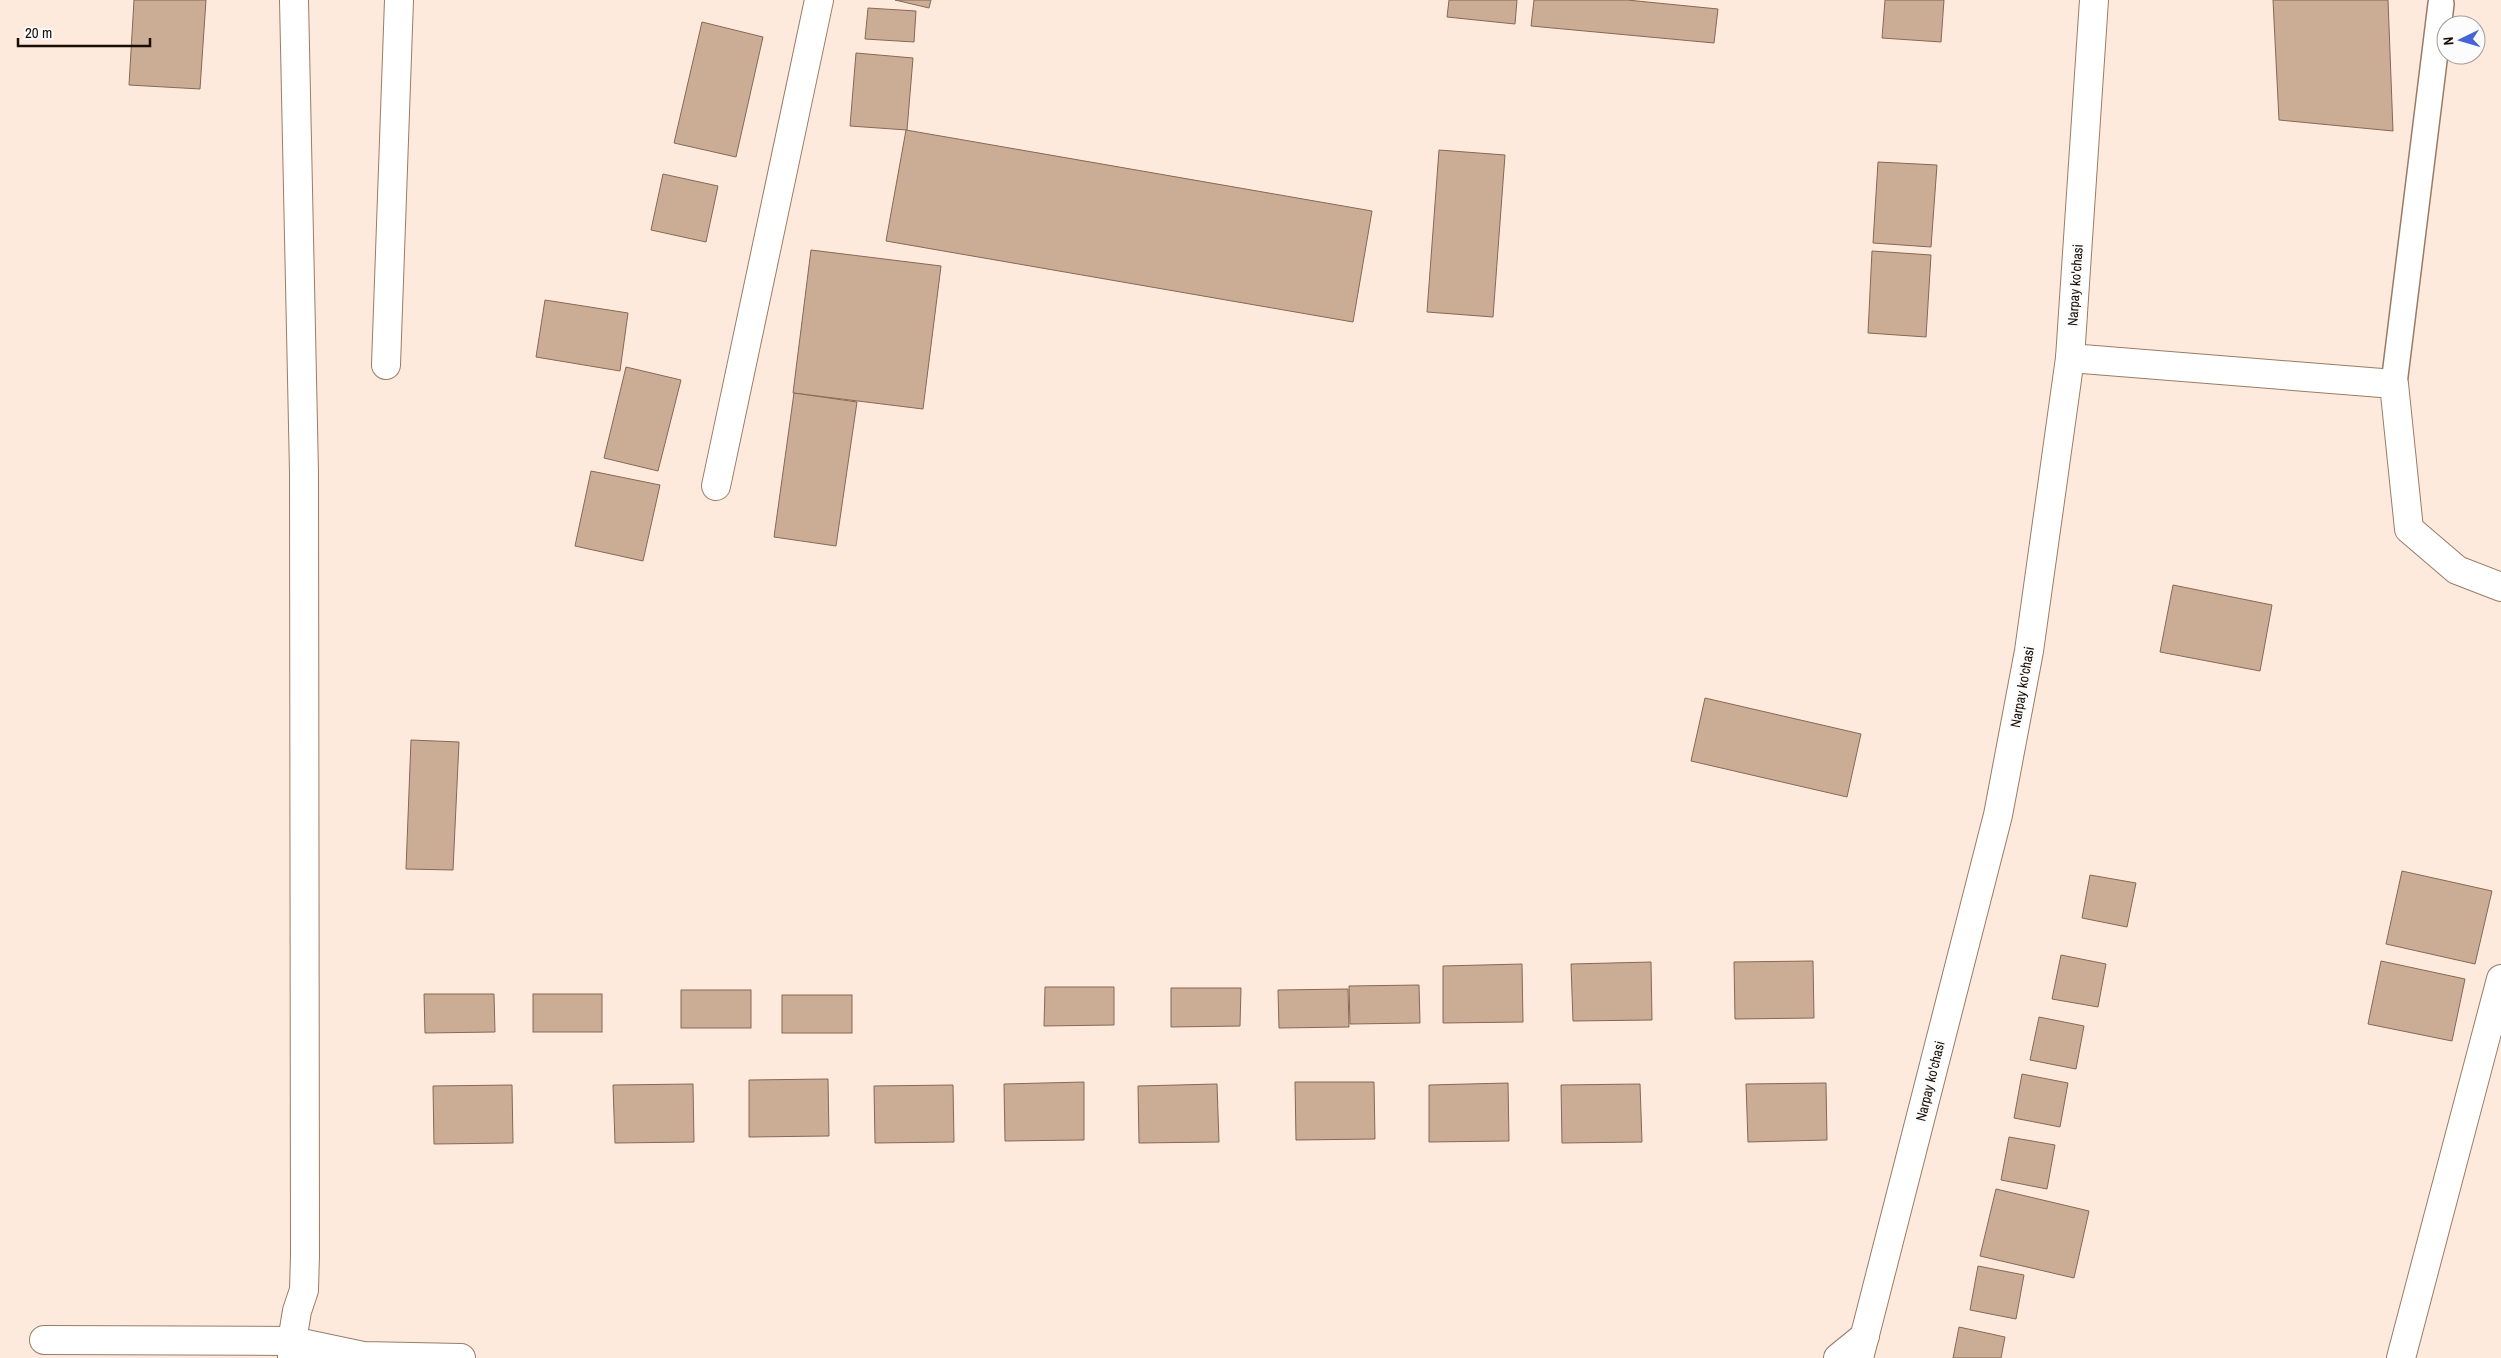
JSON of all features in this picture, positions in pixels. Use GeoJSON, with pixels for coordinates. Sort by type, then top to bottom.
{"type":"FeatureCollection","features":[{"type":"Feature","properties":{"kind":"street"},"geometry":{"type":"LineString","coordinates":[[292,1349],[297,1311],[304,1290],[305,1255],[304,473],[294,0]]}},
{"type":"Feature","properties":{"kind":"street"},"geometry":{"type":"LineString","coordinates":[[386,365],[399,0]]}},
{"type":"Feature","properties":{"kind":"street"},"geometry":{"type":"LineString","coordinates":[[716,486],[819,0]]}},
{"type":"Feature","properties":{"kind":"street","name":"Narpay ko'chasi"},"geometry":{"type":"LineString","coordinates":[[1862,1347],[1998,815],[2030,651],[2070,358],[2094,0]]}},
{"type":"Feature","properties":{"kind":"street"},"geometry":{"type":"LineString","coordinates":[[2070,358],[2394,384],[2409,529],[2457,570],[2501,587]]}},
{"type":"Feature","properties":{"kind":"street"},"geometry":{"type":"LineString","coordinates":[[2401,1358],[2501,979]]}},
{"type":"Feature","properties":{"kind":"street"},"geometry":{"type":"LineString","coordinates":[[44,1340],[292,1349],[363,1356],[461,1358]]}},
{"type":"Feature","properties":{"kind":"street"},"geometry":{"type":"LineString","coordinates":[[1838,1358],[1862,1347]]}},
{"type":"Feature","properties":{"kind":"lane"},"geometry":{"type":"LineString","coordinates":[[2394,384],[2441,4]]}},
{"type":"Feature","properties":{"kind":"building"},"geometry":{"type":"Polygon","coordinates":[[[134,0],[206,0],[200,89],[129,85],[134,0]]]}},
{"type":"Feature","properties":{"kind":"building"},"geometry":{"type":"Polygon","coordinates":[[[895,0],[931,0],[929,8],[895,0]]]}},
{"type":"Feature","properties":{"kind":"building"},"geometry":{"type":"Polygon","coordinates":[[[1449,0],[1517,0],[1515,24],[1447,17],[1449,0]]]}},
{"type":"Feature","properties":{"kind":"building"},"geometry":{"type":"Polygon","coordinates":[[[1534,0],[1627,0],[1718,9],[1714,43],[1531,26],[1534,0]]]}},
{"type":"Feature","properties":{"kind":"building"},"geometry":{"type":"Polygon","coordinates":[[[1885,0],[1944,0],[1941,42],[1882,38],[1885,0]]]}},
{"type":"Feature","properties":{"kind":"building"},"geometry":{"type":"Polygon","coordinates":[[[2273,0],[2388,0],[2393,131],[2279,120],[2273,0]]]}},
{"type":"Feature","properties":{"kind":"building"},"geometry":{"type":"Polygon","coordinates":[[[868,8],[916,11],[914,42],[865,39],[868,8]]]}},
{"type":"Feature","properties":{"kind":"building"},"geometry":{"type":"Polygon","coordinates":[[[702,22],[763,37],[736,157],[674,143],[702,22]]]}},
{"type":"Feature","properties":{"kind":"building"},"geometry":{"type":"Polygon","coordinates":[[[856,53],[913,58],[907,130],[850,126],[856,53]]]}},
{"type":"Feature","properties":{"kind":"building"},"geometry":{"type":"Polygon","coordinates":[[[906,130],[1372,211],[1353,322],[886,241],[906,130]]]}},
{"type":"Feature","properties":{"kind":"building"},"geometry":{"type":"Polygon","coordinates":[[[1439,150],[1505,155],[1493,317],[1427,312],[1439,150]]]}},
{"type":"Feature","properties":{"kind":"building"},"geometry":{"type":"Polygon","coordinates":[[[1878,162],[1937,165],[1931,247],[1873,243],[1878,162]]]}},
{"type":"Feature","properties":{"kind":"building"},"geometry":{"type":"Polygon","coordinates":[[[663,174],[718,186],[706,242],[651,230],[663,174]]]}},
{"type":"Feature","properties":{"kind":"building"},"geometry":{"type":"Polygon","coordinates":[[[811,250],[941,266],[923,409],[793,393],[811,250]]]}},
{"type":"Feature","properties":{"kind":"building"},"geometry":{"type":"Polygon","coordinates":[[[1872,251],[1931,255],[1926,337],[1868,333],[1872,251]]]}},
{"type":"Feature","properties":{"kind":"building"},"geometry":{"type":"Polygon","coordinates":[[[545,300],[628,313],[620,371],[536,357],[545,300]]]}},
{"type":"Feature","properties":{"kind":"building"},"geometry":{"type":"Polygon","coordinates":[[[626,367],[681,380],[658,471],[604,458],[626,367]]]}},
{"type":"Feature","properties":{"kind":"building"},"geometry":{"type":"Polygon","coordinates":[[[794,393],[857,402],[836,546],[774,537],[794,393]]]}},
{"type":"Feature","properties":{"kind":"building"},"geometry":{"type":"Polygon","coordinates":[[[591,471],[660,485],[643,561],[575,546],[591,471]]]}},
{"type":"Feature","properties":{"kind":"building"},"geometry":{"type":"Polygon","coordinates":[[[2173,585],[2272,605],[2260,671],[2160,652],[2173,585]]]}},
{"type":"Feature","properties":{"kind":"building"},"geometry":{"type":"Polygon","coordinates":[[[1705,698],[1861,734],[1847,797],[1691,761],[1705,698]]]}},
{"type":"Feature","properties":{"kind":"building"},"geometry":{"type":"Polygon","coordinates":[[[411,740],[459,742],[453,870],[406,869],[411,740]]]}},
{"type":"Feature","properties":{"kind":"building"},"geometry":{"type":"Polygon","coordinates":[[[2402,871],[2492,891],[2475,964],[2386,944],[2402,871]]]}},
{"type":"Feature","properties":{"kind":"building"},"geometry":{"type":"Polygon","coordinates":[[[2090,875],[2136,883],[2127,927],[2082,918],[2090,875]]]}},
{"type":"Feature","properties":{"kind":"building"},"geometry":{"type":"Polygon","coordinates":[[[2061,955],[2106,964],[2098,1007],[2052,999],[2061,955]]]}},
{"type":"Feature","properties":{"kind":"building"},"geometry":{"type":"Polygon","coordinates":[[[1813,961],[1814,1018],[1735,1019],[1734,962],[1813,961]]]}},
{"type":"Feature","properties":{"kind":"building"},"geometry":{"type":"Polygon","coordinates":[[[2381,961],[2465,979],[2452,1041],[2368,1024],[2381,961]]]}},
{"type":"Feature","properties":{"kind":"building"},"geometry":{"type":"Polygon","coordinates":[[[1651,962],[1652,1020],[1573,1021],[1571,964],[1651,962]]]}},
{"type":"Feature","properties":{"kind":"building"},"geometry":{"type":"Polygon","coordinates":[[[1522,964],[1523,1022],[1443,1023],[1443,966],[1522,964]]]}},
{"type":"Feature","properties":{"kind":"building"},"geometry":{"type":"Polygon","coordinates":[[[1419,985],[1420,1023],[1350,1024],[1349,986],[1419,985]]]}},
{"type":"Feature","properties":{"kind":"building"},"geometry":{"type":"Polygon","coordinates":[[[1045,987],[1114,987],[1114,1025],[1044,1026],[1045,987]]]}},
{"type":"Feature","properties":{"kind":"building"},"geometry":{"type":"Polygon","coordinates":[[[1171,988],[1241,988],[1240,1026],[1171,1027],[1171,988]]]}},
{"type":"Feature","properties":{"kind":"building"},"geometry":{"type":"Polygon","coordinates":[[[1348,989],[1349,1027],[1279,1028],[1278,990],[1348,989]]]}},
{"type":"Feature","properties":{"kind":"building"},"geometry":{"type":"Polygon","coordinates":[[[681,990],[751,990],[751,1028],[681,1028],[681,990]]]}},
{"type":"Feature","properties":{"kind":"building"},"geometry":{"type":"Polygon","coordinates":[[[424,994],[494,994],[495,1032],[425,1033],[424,994]]]}},
{"type":"Feature","properties":{"kind":"building"},"geometry":{"type":"Polygon","coordinates":[[[533,994],[602,994],[602,1032],[533,1032],[533,994]]]}},
{"type":"Feature","properties":{"kind":"building"},"geometry":{"type":"Polygon","coordinates":[[[782,995],[852,995],[852,1033],[782,1033],[782,995]]]}},
{"type":"Feature","properties":{"kind":"building"},"geometry":{"type":"Polygon","coordinates":[[[2039,1017],[2084,1026],[2076,1069],[2030,1060],[2039,1017]]]}},
{"type":"Feature","properties":{"kind":"building"},"geometry":{"type":"Polygon","coordinates":[[[2022,1074],[2068,1083],[2060,1127],[2014,1118],[2022,1074]]]}},
{"type":"Feature","properties":{"kind":"building"},"geometry":{"type":"Polygon","coordinates":[[[828,1079],[829,1136],[749,1137],[749,1080],[828,1079]]]}},
{"type":"Feature","properties":{"kind":"building"},"geometry":{"type":"Polygon","coordinates":[[[1084,1082],[1084,1140],[1005,1141],[1004,1084],[1084,1082]]]}},
{"type":"Feature","properties":{"kind":"building"},"geometry":{"type":"Polygon","coordinates":[[[1295,1082],[1374,1082],[1375,1139],[1296,1140],[1295,1082]]]}},
{"type":"Feature","properties":{"kind":"building"},"geometry":{"type":"Polygon","coordinates":[[[1508,1083],[1509,1141],[1429,1142],[1429,1085],[1508,1083]]]}},
{"type":"Feature","properties":{"kind":"building"},"geometry":{"type":"Polygon","coordinates":[[[1826,1083],[1827,1140],[1748,1142],[1746,1084],[1826,1083]]]}},
{"type":"Feature","properties":{"kind":"building"},"geometry":{"type":"Polygon","coordinates":[[[693,1084],[694,1142],[615,1143],[613,1085],[693,1084]]]}},
{"type":"Feature","properties":{"kind":"building"},"geometry":{"type":"Polygon","coordinates":[[[1217,1084],[1219,1142],[1139,1143],[1138,1086],[1217,1084]]]}},
{"type":"Feature","properties":{"kind":"building"},"geometry":{"type":"Polygon","coordinates":[[[1640,1084],[1642,1142],[1562,1143],[1561,1085],[1640,1084]]]}},
{"type":"Feature","properties":{"kind":"building"},"geometry":{"type":"Polygon","coordinates":[[[512,1085],[513,1143],[434,1144],[433,1086],[512,1085]]]}},
{"type":"Feature","properties":{"kind":"building"},"geometry":{"type":"Polygon","coordinates":[[[953,1085],[954,1142],[875,1143],[874,1086],[953,1085]]]}},
{"type":"Feature","properties":{"kind":"building"},"geometry":{"type":"Polygon","coordinates":[[[2009,1137],[2055,1145],[2047,1189],[2001,1180],[2009,1137]]]}},
{"type":"Feature","properties":{"kind":"building"},"geometry":{"type":"Polygon","coordinates":[[[1996,1189],[2089,1211],[2074,1278],[1980,1256],[1996,1189]]]}},
{"type":"Feature","properties":{"kind":"building"},"geometry":{"type":"Polygon","coordinates":[[[1978,1266],[2024,1275],[2016,1319],[1970,1310],[1978,1266]]]}},
{"type":"Feature","properties":{"kind":"building"},"geometry":{"type":"Polygon","coordinates":[[[1959,1327],[2005,1337],[2001,1358],[1953,1358],[1959,1327]]]}}]}
